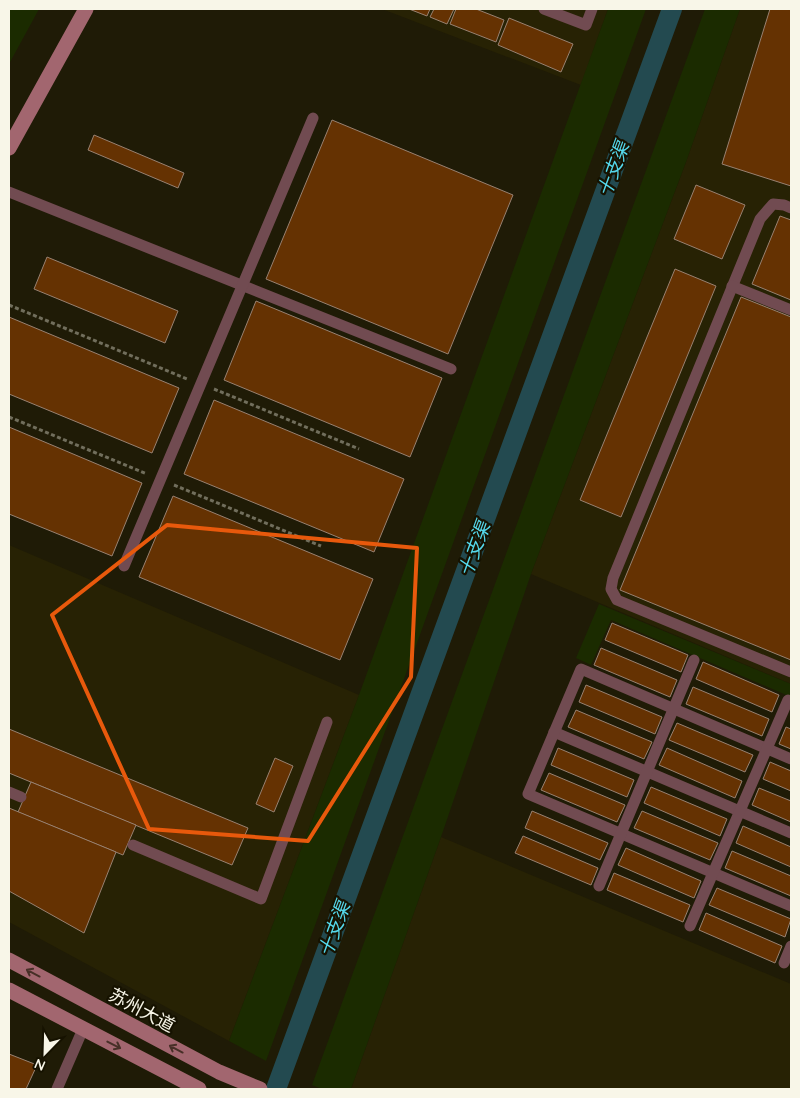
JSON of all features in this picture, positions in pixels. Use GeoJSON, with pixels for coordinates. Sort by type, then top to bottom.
{"type":"FeatureCollection","features":[{"type":"Feature","properties":{"kind":"street"},"geometry":{"type":"LineString","coordinates":[[9,148],[86,9]]}},
{"type":"Feature","properties":{"kind":"street","name":"苏州大道"},"geometry":{"type":"LineString","coordinates":[[9,960],[219,1072],[260,1089]]}},
{"type":"Feature","properties":{"kind":"street"},"geometry":{"type":"LineString","coordinates":[[9,990],[199,1089]]}},
{"type":"Feature","properties":{"kind":"lane"},"geometry":{"type":"LineString","coordinates":[[544,9],[586,25],[592,9]]}},
{"type":"Feature","properties":{"kind":"lane"},"geometry":{"type":"LineString","coordinates":[[124,566],[313,118]]}},
{"type":"Feature","properties":{"kind":"lane"},"geometry":{"type":"LineString","coordinates":[[9,192],[451,369]]}},
{"type":"Feature","properties":{"kind":"lane"},"geometry":{"type":"LineString","coordinates":[[791,208],[773,204],[760,219],[613,578],[611,589],[617,600],[791,672]]}},
{"type":"Feature","properties":{"kind":"lane"},"geometry":{"type":"LineString","coordinates":[[732,286],[791,310]]}},
{"type":"Feature","properties":{"kind":"lane"},"geometry":{"type":"LineString","coordinates":[[599,886],[694,660]]}},
{"type":"Feature","properties":{"kind":"lane"},"geometry":{"type":"LineString","coordinates":[[791,759],[581,669],[528,794],[791,906]]}},
{"type":"Feature","properties":{"kind":"lane"},"geometry":{"type":"LineString","coordinates":[[690,926],[788,700]]}},
{"type":"Feature","properties":{"kind":"lane"},"geometry":{"type":"LineString","coordinates":[[133,845],[260,898],[327,722]]}},
{"type":"Feature","properties":{"kind":"lane"},"geometry":{"type":"LineString","coordinates":[[554,732],[791,833]]}},
{"type":"Feature","properties":{"kind":"lane"},"geometry":{"type":"LineString","coordinates":[[9,792],[21,798]]}},
{"type":"Feature","properties":{"kind":"lane"},"geometry":{"type":"LineString","coordinates":[[784,963],[791,946]]}},
{"type":"Feature","properties":{"kind":"lane"},"geometry":{"type":"LineString","coordinates":[[57,1089],[83,1029]]}},
{"type":"Feature","properties":{"kind":"path"},"geometry":{"type":"LineString","coordinates":[[9,306],[359,449]]}},
{"type":"Feature","properties":{"kind":"highlighted area"},"geometry":{"type":"Polygon","coordinates":[[[167,525],[417,548],[411,677],[308,841],[149,829],[52,615],[167,525]]]}},
{"type":"Feature","properties":{"kind":"shaded area"},"geometry":{"type":"Polygon","coordinates":[[[382,9],[608,9],[581,85],[382,9]]]}},
{"type":"Feature","properties":{"kind":"shaded area"},"geometry":{"type":"Polygon","coordinates":[[[740,9],[791,9],[791,684],[531,574],[686,162],[740,9]]]}},
{"type":"Feature","properties":{"kind":"shaded area"},"geometry":{"type":"Polygon","coordinates":[[[9,545],[359,695],[229,1041],[9,922],[9,545]]]}},
{"type":"Feature","properties":{"kind":"shaded area"},"geometry":{"type":"Polygon","coordinates":[[[441,837],[791,984],[791,1089],[351,1089],[441,837]]]}},
{"type":"Feature","properties":{"kind":"green space"},"geometry":{"type":"Polygon","coordinates":[[[9,9],[39,9],[9,64],[9,9]]]}},
{"type":"Feature","properties":{"kind":"green space"},"geometry":{"type":"Polygon","coordinates":[[[608,9],[646,9],[266,1061],[229,1041],[359,695],[608,9]]]}},
{"type":"Feature","properties":{"kind":"green space"},"geometry":{"type":"Polygon","coordinates":[[[705,9],[740,9],[686,162],[531,574],[441,837],[351,1089],[322,1089],[312,1085],[705,9]]]}},
{"type":"Feature","properties":{"kind":"green space"},"geometry":{"type":"Polygon","coordinates":[[[599,604],[791,684],[791,697],[611,620],[591,665],[576,658],[599,604]]]}},
{"type":"Feature","properties":{"kind":"building"},"geometry":{"type":"Polygon","coordinates":[[[409,9],[430,9],[427,16],[409,9]]]}},
{"type":"Feature","properties":{"kind":"building"},"geometry":{"type":"Polygon","coordinates":[[[434,9],[454,9],[447,24],[430,17],[434,9]]]}},
{"type":"Feature","properties":{"kind":"building"},"geometry":{"type":"Polygon","coordinates":[[[456,9],[476,9],[504,20],[496,42],[450,24],[456,9]]]}},
{"type":"Feature","properties":{"kind":"building"},"geometry":{"type":"Polygon","coordinates":[[[770,9],[791,9],[791,186],[722,164],[770,9]]]}},
{"type":"Feature","properties":{"kind":"building"},"geometry":{"type":"Polygon","coordinates":[[[509,18],[573,44],[561,72],[498,45],[509,18]]]}},
{"type":"Feature","properties":{"kind":"building"},"geometry":{"type":"Polygon","coordinates":[[[332,120],[513,195],[448,354],[266,279],[332,120]]]}},
{"type":"Feature","properties":{"kind":"building"},"geometry":{"type":"Polygon","coordinates":[[[94,135],[184,173],[178,188],[88,150],[94,135]]]}},
{"type":"Feature","properties":{"kind":"building"},"geometry":{"type":"Polygon","coordinates":[[[696,185],[745,205],[722,259],[674,239],[696,185]]]}},
{"type":"Feature","properties":{"kind":"building"},"geometry":{"type":"Polygon","coordinates":[[[780,216],[791,220],[791,300],[752,284],[780,216]]]}},
{"type":"Feature","properties":{"kind":"building"},"geometry":{"type":"Polygon","coordinates":[[[47,257],[178,311],[165,343],[34,289],[47,257]]]}},
{"type":"Feature","properties":{"kind":"building"},"geometry":{"type":"Polygon","coordinates":[[[675,269],[716,286],[621,517],[580,500],[675,269]]]}},
{"type":"Feature","properties":{"kind":"building"},"geometry":{"type":"Polygon","coordinates":[[[741,297],[791,317],[791,660],[620,590],[741,297]]]}},
{"type":"Feature","properties":{"kind":"building"},"geometry":{"type":"Polygon","coordinates":[[[256,301],[442,378],[410,457],[224,380],[256,301]]]}},
{"type":"Feature","properties":{"kind":"building"},"geometry":{"type":"Polygon","coordinates":[[[9,317],[179,388],[152,453],[9,394],[9,317]]]}},
{"type":"Feature","properties":{"kind":"building"},"geometry":{"type":"Polygon","coordinates":[[[214,400],[404,479],[374,552],[184,474],[214,400]]]}},
{"type":"Feature","properties":{"kind":"building"},"geometry":{"type":"Polygon","coordinates":[[[9,427],[142,483],[112,556],[9,514],[9,427]]]}},
{"type":"Feature","properties":{"kind":"building"},"geometry":{"type":"Polygon","coordinates":[[[173,496],[373,579],[340,660],[139,577],[173,496]]]}},
{"type":"Feature","properties":{"kind":"building"},"geometry":{"type":"Polygon","coordinates":[[[612,623],[688,655],[681,672],[605,640],[612,623]]]}},
{"type":"Feature","properties":{"kind":"building"},"geometry":{"type":"Polygon","coordinates":[[[601,648],[677,680],[670,697],[594,665],[601,648]]]}},
{"type":"Feature","properties":{"kind":"building"},"geometry":{"type":"Polygon","coordinates":[[[703,662],[779,695],[772,712],[696,679],[703,662]]]}},
{"type":"Feature","properties":{"kind":"building"},"geometry":{"type":"Polygon","coordinates":[[[586,685],[662,717],[655,734],[579,702],[586,685]]]}},
{"type":"Feature","properties":{"kind":"building"},"geometry":{"type":"Polygon","coordinates":[[[693,687],[769,719],[762,736],[686,704],[693,687]]]}},
{"type":"Feature","properties":{"kind":"building"},"geometry":{"type":"Polygon","coordinates":[[[576,710],[652,742],[644,759],[568,727],[576,710]]]}},
{"type":"Feature","properties":{"kind":"building"},"geometry":{"type":"Polygon","coordinates":[[[677,723],[753,755],[745,772],[669,740],[677,723]]]}},
{"type":"Feature","properties":{"kind":"building"},"geometry":{"type":"Polygon","coordinates":[[[786,727],[791,729],[791,749],[779,744],[786,727]]]}},
{"type":"Feature","properties":{"kind":"building"},"geometry":{"type":"Polygon","coordinates":[[[9,729],[248,828],[232,865],[9,773],[9,729]]]}},
{"type":"Feature","properties":{"kind":"building"},"geometry":{"type":"Polygon","coordinates":[[[558,748],[634,780],[627,797],[551,765],[558,748]]]}},
{"type":"Feature","properties":{"kind":"building"},"geometry":{"type":"Polygon","coordinates":[[[667,748],[742,781],[735,798],[659,765],[667,748]]]}},
{"type":"Feature","properties":{"kind":"building"},"geometry":{"type":"Polygon","coordinates":[[[275,758],[293,766],[274,812],[256,804],[275,758]]]}},
{"type":"Feature","properties":{"kind":"building"},"geometry":{"type":"Polygon","coordinates":[[[770,762],[791,771],[791,791],[763,779],[770,762]]]}},
{"type":"Feature","properties":{"kind":"building"},"geometry":{"type":"Polygon","coordinates":[[[549,773],[625,805],[617,822],[541,790],[549,773]]]}},
{"type":"Feature","properties":{"kind":"building"},"geometry":{"type":"Polygon","coordinates":[[[31,782],[136,825],[123,855],[18,812],[31,782]]]}},
{"type":"Feature","properties":{"kind":"building"},"geometry":{"type":"Polygon","coordinates":[[[651,787],[727,819],[720,836],[644,803],[651,787]]]}},
{"type":"Feature","properties":{"kind":"building"},"geometry":{"type":"Polygon","coordinates":[[[759,788],[791,801],[791,822],[752,805],[759,788]]]}},
{"type":"Feature","properties":{"kind":"building"},"geometry":{"type":"Polygon","coordinates":[[[9,808],[116,852],[84,933],[9,891],[9,808]]]}},
{"type":"Feature","properties":{"kind":"building"},"geometry":{"type":"Polygon","coordinates":[[[532,811],[608,843],[600,860],[525,828],[532,811]]]}},
{"type":"Feature","properties":{"kind":"building"},"geometry":{"type":"Polygon","coordinates":[[[642,811],[718,843],[710,860],[634,828],[642,811]]]}},
{"type":"Feature","properties":{"kind":"building"},"geometry":{"type":"Polygon","coordinates":[[[743,826],[791,847],[791,867],[736,843],[743,826]]]}},
{"type":"Feature","properties":{"kind":"building"},"geometry":{"type":"Polygon","coordinates":[[[523,836],[598,868],[591,885],[515,853],[523,836]]]}},
{"type":"Feature","properties":{"kind":"building"},"geometry":{"type":"Polygon","coordinates":[[[626,848],[701,881],[694,898],[618,865],[626,848]]]}},
{"type":"Feature","properties":{"kind":"building"},"geometry":{"type":"Polygon","coordinates":[[[732,851],[791,876],[791,896],[725,868],[732,851]]]}},
{"type":"Feature","properties":{"kind":"building"},"geometry":{"type":"Polygon","coordinates":[[[614,873],[690,905],[683,922],[607,890],[614,873]]]}},
{"type":"Feature","properties":{"kind":"building"},"geometry":{"type":"Polygon","coordinates":[[[717,888],[791,919],[785,937],[709,905],[717,888]]]}},
{"type":"Feature","properties":{"kind":"building"},"geometry":{"type":"Polygon","coordinates":[[[706,913],[782,946],[775,963],[699,930],[706,913]]]}},
{"type":"Feature","properties":{"kind":"building"},"geometry":{"type":"Polygon","coordinates":[[[9,1054],[37,1065],[26,1089],[9,1089],[9,1054]]]}},
{"type":"Feature","properties":{"kind":"waterway","name":"十支渠"},"geometry":{"type":"LineString","coordinates":[[276,1089],[672,9]]}}]}
